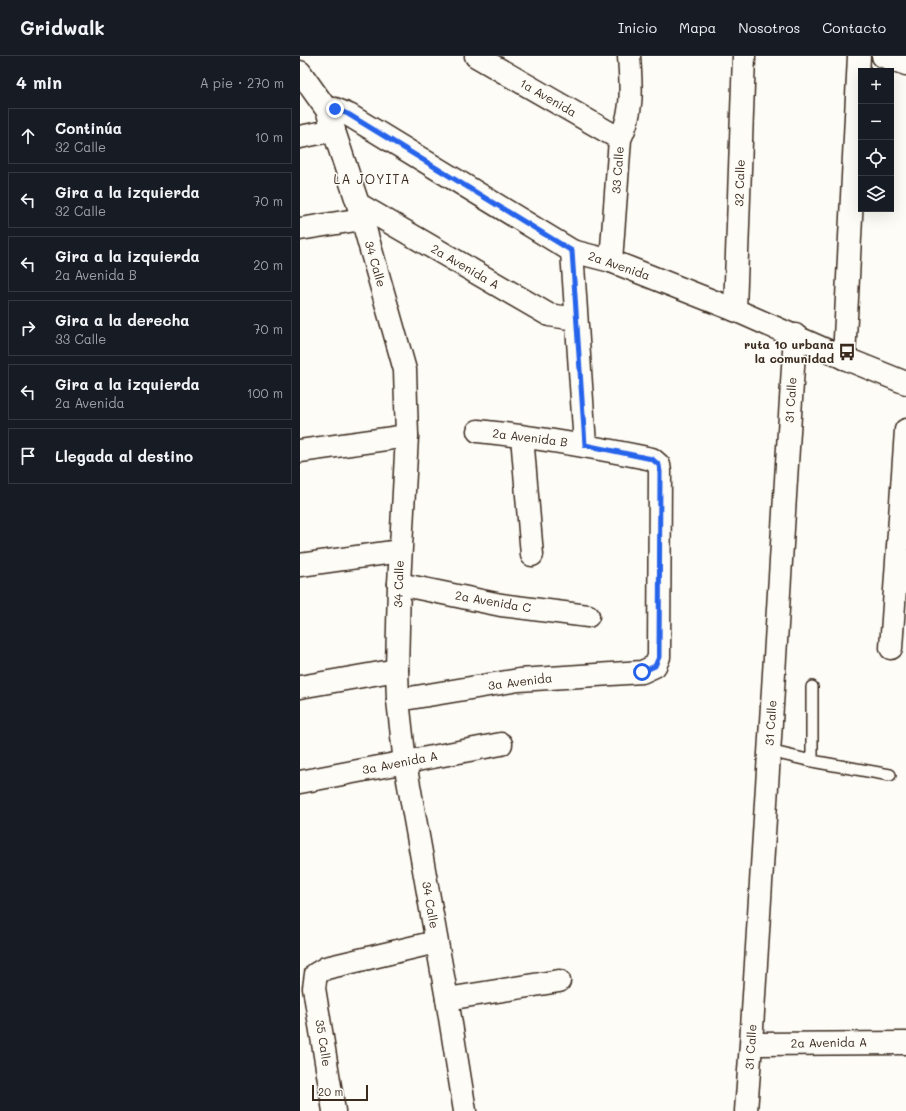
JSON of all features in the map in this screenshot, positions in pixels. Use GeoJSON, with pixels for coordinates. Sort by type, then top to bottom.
{"type":"FeatureCollection","features":[{"type":"Feature","properties":{"kind":"street","name":"1a Avenida"},"geometry":{"type":"LineString","coordinates":[[476,56],[620,139]]}},
{"type":"Feature","properties":{"kind":"street","name":"33 Calle"},"geometry":{"type":"LineString","coordinates":[[611,262],[620,139],[627,125],[632,94],[629,56]]}},
{"type":"Feature","properties":{"kind":"street","name":"32 Calle"},"geometry":{"type":"LineString","coordinates":[[736,310],[744,56]]}},
{"type":"Feature","properties":{"kind":"street"},"geometry":{"type":"LineString","coordinates":[[844,358],[859,56]]}},
{"type":"Feature","properties":{"kind":"street"},"geometry":{"type":"LineString","coordinates":[[884,56],[906,64]]}},
{"type":"Feature","properties":{"kind":"street","name":"34 Calle"},"geometry":{"type":"LineString","coordinates":[[300,72],[330,120],[360,211],[405,370],[407,436],[400,551],[397,670],[398,700],[404,762],[447,999],[464,1111]]}},
{"type":"Feature","properties":{"kind":"street","name":"2a Avenida"},"geometry":{"type":"LineString","coordinates":[[330,120],[335,109],[341,111],[572,251],[611,262],[736,310],[844,358],[906,382]]}},
{"type":"Feature","properties":{"kind":"street"},"geometry":{"type":"LineString","coordinates":[[300,136],[330,120]]}},
{"type":"Feature","properties":{"kind":"street"},"geometry":{"type":"LineString","coordinates":[[343,158],[347,143],[353,135],[371,129]]}},
{"type":"Feature","properties":{"kind":"street"},"geometry":{"type":"LineString","coordinates":[[300,230],[360,211]]}},
{"type":"Feature","properties":{"kind":"street","name":"2a Avenida A"},"geometry":{"type":"LineString","coordinates":[[360,211],[549,315],[576,319]]}},
{"type":"Feature","properties":{"kind":"street"},"geometry":{"type":"LineString","coordinates":[[572,251],[585,445]]}},
{"type":"Feature","properties":{"kind":"street","name":"31 Calle"},"geometry":{"type":"LineString","coordinates":[[746,1111],[795,335]]}},
{"type":"Feature","properties":{"kind":"street"},"geometry":{"type":"LineString","coordinates":[[891,648],[906,430]]}},
{"type":"Feature","properties":{"kind":"street","name":"2a Avenida B"},"geometry":{"type":"LineString","coordinates":[[478,431],[585,445],[652,459],[659,465],[659,657],[655,666],[642,672]]}},
{"type":"Feature","properties":{"kind":"street"},"geometry":{"type":"LineString","coordinates":[[300,451],[407,436]]}},
{"type":"Feature","properties":{"kind":"street"},"geometry":{"type":"LineString","coordinates":[[522,436],[532,555]]}},
{"type":"Feature","properties":{"kind":"street"},"geometry":{"type":"LineString","coordinates":[[300,565],[400,551]]}},
{"type":"Feature","properties":{"kind":"street","name":"2a Avenida C"},"geometry":{"type":"LineString","coordinates":[[399,584],[501,605],[588,616]]}},
{"type":"Feature","properties":{"kind":"street"},"geometry":{"type":"LineString","coordinates":[[300,687],[397,670]]}},
{"type":"Feature","properties":{"kind":"street","name":"3a Avenida"},"geometry":{"type":"LineString","coordinates":[[398,700],[519,680],[642,672]]}},
{"type":"Feature","properties":{"kind":"street","name":"3a Avenida A"},"geometry":{"type":"LineString","coordinates":[[300,782],[501,744]]}},
{"type":"Feature","properties":{"kind":"street"},"geometry":{"type":"LineString","coordinates":[[308,971],[436,942]]}},
{"type":"Feature","properties":{"kind":"street","name":"35 Calle"},"geometry":{"type":"LineString","coordinates":[[308,971],[314,988],[334,1111]]}},
{"type":"Feature","properties":{"kind":"street"},"geometry":{"type":"LineString","coordinates":[[447,999],[559,981]]}},
{"type":"Feature","properties":{"kind":"street","name":"2a Avenida A"},"geometry":{"type":"LineString","coordinates":[[751,1044],[906,1043]]}},
{"type":"Feature","properties":{"kind":"lane"},"geometry":{"type":"LineString","coordinates":[[812,687],[812,761]]}},
{"type":"Feature","properties":{"kind":"lane"},"geometry":{"type":"LineString","coordinates":[[769,751],[812,761],[890,775]]}},
{"type":"Feature","properties":{"kind":"place","name":"ruta 10 urbana la comunidad"},"geometry":{"type":"Point","coordinates":[847,352]}},
{"type":"Feature","properties":{"kind":"district","name":"LA JOYITA"},"geometry":{"type":"Point","coordinates":[372,179]}},
{"type":"Feature","properties":{"kind":"route"},"geometry":{"type":"LineString","coordinates":[[335,109],[348,114],[572,251],[585,445],[652,459],[659,465],[659,657],[655,666],[642,672]]}}]}
